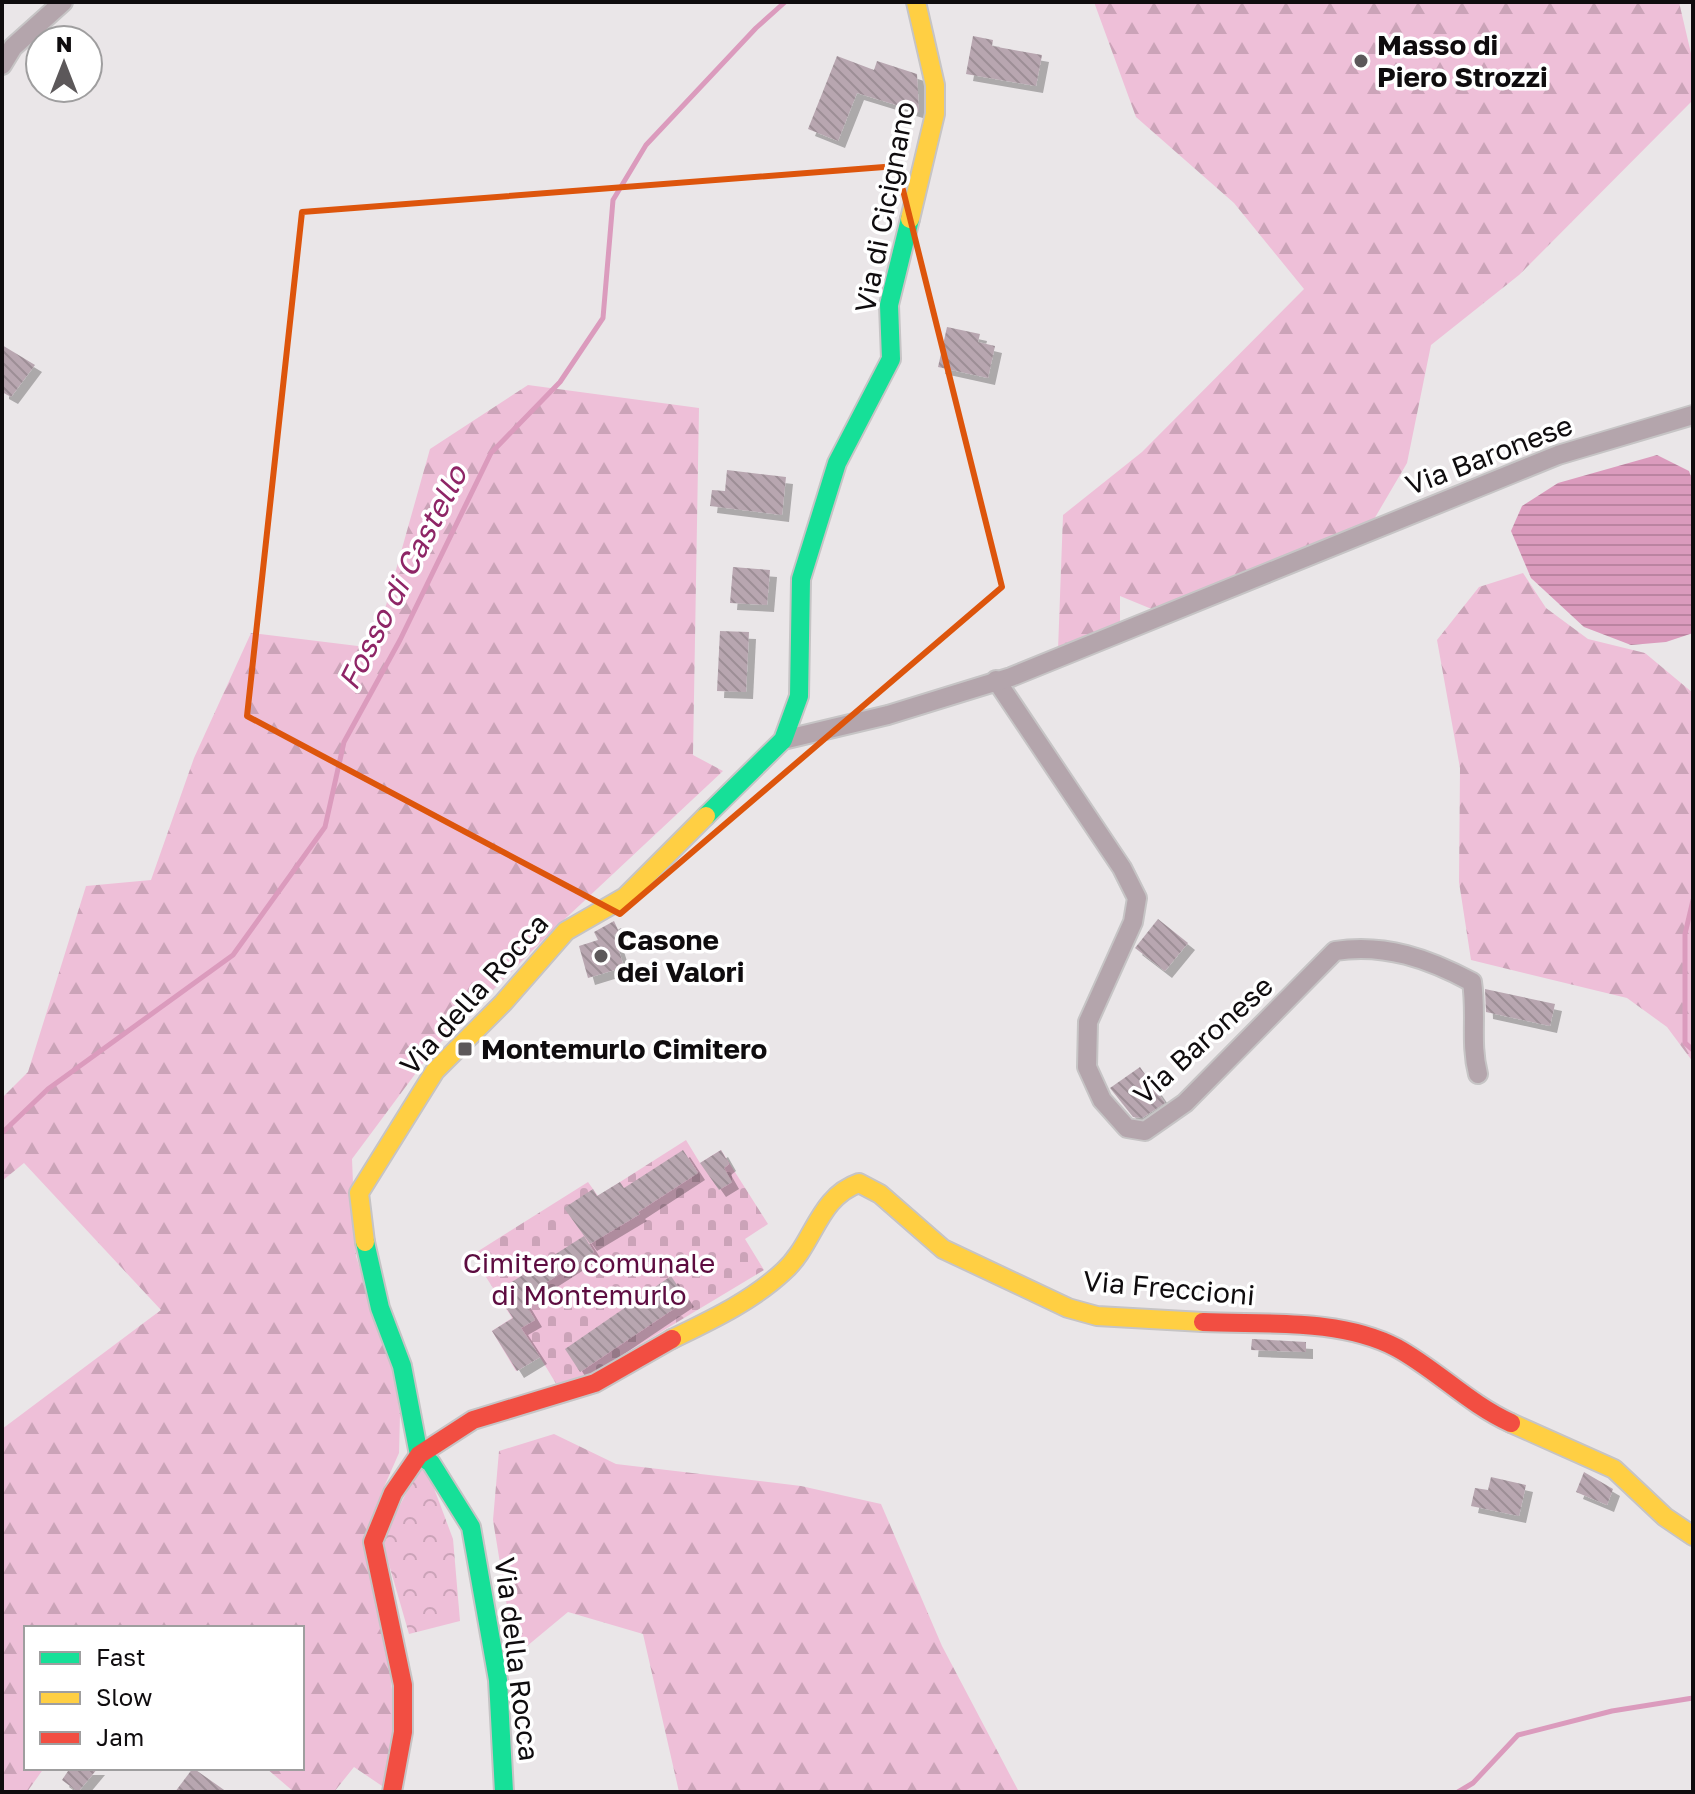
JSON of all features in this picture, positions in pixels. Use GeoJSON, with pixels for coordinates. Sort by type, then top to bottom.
{"type":"FeatureCollection","features":[{"type":"Feature","properties":{"kind":"street"},"geometry":{"type":"LineString","coordinates":[[2,65],[13,47],[63,2]]}},
{"type":"Feature","properties":{"kind":"street","name":"Via di Cicignano"},"geometry":{"type":"LineString","coordinates":[[783,740],[799,696],[801,579],[837,463],[891,359],[889,305],[935,114],[935,85],[916,2]]}},
{"type":"Feature","properties":{"kind":"street","name":"Via Baronese"},"geometry":{"type":"LineString","coordinates":[[783,740],[888,715],[996,680],[1129,631],[1558,455],[1693,415]]}},
{"type":"Feature","properties":{"kind":"street","name":"Via Baronese"},"geometry":{"type":"LineString","coordinates":[[996,680],[1122,868],[1137,898],[1133,922],[1088,1022],[1087,1067],[1102,1100],[1127,1128],[1145,1131],[1185,1103],[1335,951],[1352,948],[1401,952],[1440,965],[1472,982],[1475,1003],[1472,1050],[1478,1074]]}},
{"type":"Feature","properties":{"kind":"street","name":"Via della Rocca"},"geometry":{"type":"LineString","coordinates":[[504,1792],[498,1680],[471,1527],[431,1463],[419,1455],[402,1366],[380,1308],[365,1243],[359,1193],[435,1071],[503,1003],[566,931],[625,897],[783,740]]}},
{"type":"Feature","properties":{"kind":"street","name":"Via Freccioni"},"geometry":{"type":"LineString","coordinates":[[419,1455],[473,1420],[595,1383],[649,1349],[712,1320],[754,1295],[787,1269],[839,1190],[859,1183],[880,1194],[943,1249],[1068,1308],[1097,1316],[1345,1329],[1397,1348],[1485,1411],[1614,1469],[1665,1517],[1693,1536]]}},
{"type":"Feature","properties":{"kind":"street"},"geometry":{"type":"LineString","coordinates":[[392,1792],[403,1732],[403,1685],[373,1542],[393,1493],[419,1455]]}},
{"type":"Feature","properties":{"kind":"highlighted area"},"geometry":{"type":"Polygon","coordinates":[[[897,166],[1002,587],[620,914],[247,716],[302,212],[897,166]]]}},
{"type":"Feature","properties":{"kind":"green space"},"geometry":{"type":"Polygon","coordinates":[[[1094,2],[1679,2],[1693,62],[1693,100],[1519,275],[1431,345],[1407,463],[1373,521],[1159,612],[1120,596],[1120,627],[1058,650],[1063,515],[1142,452],[1304,289],[1234,203],[1136,117],[1094,2]]]}},
{"type":"Feature","properties":{"kind":"green space"},"geometry":{"type":"Polygon","coordinates":[[[528,385],[699,408],[693,755],[723,771],[551,932],[433,1050],[352,1159],[356,1256],[393,1370],[400,1415],[399,1453],[380,1496],[387,1651],[396,1720],[385,1788],[354,1767],[334,1792],[294,1792],[268,1770],[304,1770],[304,1626],[24,1626],[24,1770],[43,1770],[27,1792],[2,1792],[2,1429],[161,1310],[24,1163],[2,1181],[2,1098],[28,1072],[86,886],[151,880],[194,758],[251,633],[374,648],[430,449],[528,385]]]}},
{"type":"Feature","properties":{"kind":"green space"},"geometry":{"type":"Polygon","coordinates":[[[1523,573],[1546,608],[1588,639],[1645,653],[1693,693],[1693,1062],[1667,1027],[1627,998],[1471,960],[1459,882],[1460,768],[1437,640],[1479,587],[1523,573]]]}},
{"type":"Feature","properties":{"kind":"green space","name":"Cimitero comunale di Montemurlo"},"geometry":{"type":"Polygon","coordinates":[[[686,1140],[700,1163],[721,1150],[768,1224],[745,1239],[764,1270],[561,1392],[540,1357],[516,1371],[492,1331],[512,1318],[472,1255],[588,1182],[598,1196],[686,1140]]]}},
{"type":"Feature","properties":{"kind":"green space"},"geometry":{"type":"Polygon","coordinates":[[[554,1434],[616,1464],[801,1486],[881,1504],[942,1646],[1019,1792],[679,1792],[643,1634],[568,1612],[515,1656],[493,1520],[499,1451],[554,1434]]]}},
{"type":"Feature","properties":{"kind":"green space"},"geometry":{"type":"Polygon","coordinates":[[[418,1470],[428,1472],[453,1539],[460,1621],[409,1634],[382,1540],[418,1470]]]}},
{"type":"Feature","properties":{"kind":"shaded area"},"geometry":{"type":"Polygon","coordinates":[[[1657,455],[1689,471],[1693,482],[1693,633],[1666,642],[1631,645],[1584,627],[1531,578],[1511,531],[1522,506],[1558,483],[1657,455]]]}},
{"type":"Feature","properties":{"kind":"building"},"geometry":{"type":"Polygon","coordinates":[[[973,36],[993,40],[992,46],[1042,55],[1036,86],[966,74],[973,36]]]}},
{"type":"Feature","properties":{"kind":"building"},"geometry":{"type":"Polygon","coordinates":[[[837,56],[874,70],[877,61],[917,74],[919,112],[857,93],[838,141],[808,129],[837,56]]]}},
{"type":"Feature","properties":{"kind":"building"},"geometry":{"type":"Polygon","coordinates":[[[947,327],[980,334],[978,342],[995,346],[988,378],[938,367],[947,327]]]}},
{"type":"Feature","properties":{"kind":"building"},"geometry":{"type":"Polygon","coordinates":[[[2,345],[35,365],[11,397],[2,392],[2,345]]]}},
{"type":"Feature","properties":{"kind":"building"},"geometry":{"type":"Polygon","coordinates":[[[727,470],[786,477],[782,515],[710,506],[712,490],[725,491],[727,470]]]}},
{"type":"Feature","properties":{"kind":"building"},"geometry":{"type":"Polygon","coordinates":[[[733,567],[770,570],[767,605],[730,603],[733,567]]]}},
{"type":"Feature","properties":{"kind":"building"},"geometry":{"type":"Polygon","coordinates":[[[720,631],[749,632],[746,692],[717,691],[720,631]]]}},
{"type":"Feature","properties":{"kind":"building"},"geometry":{"type":"Polygon","coordinates":[[[1158,919],[1188,943],[1165,971],[1135,948],[1158,919]]]}},
{"type":"Feature","properties":{"kind":"building","name":"Casone dei Valori"},"geometry":{"type":"Polygon","coordinates":[[[614,921],[619,932],[614,935],[624,967],[588,978],[579,946],[598,940],[594,932],[614,921]]]}},
{"type":"Feature","properties":{"kind":"building"},"geometry":{"type":"Polygon","coordinates":[[[1485,989],[1555,1004],[1550,1026],[1486,1012],[1485,989]]]}},
{"type":"Feature","properties":{"kind":"building"},"geometry":{"type":"Polygon","coordinates":[[[1140,1067],[1165,1103],[1142,1118],[1133,1117],[1110,1088],[1140,1067]]]}},
{"type":"Feature","properties":{"kind":"building"},"geometry":{"type":"Polygon","coordinates":[[[683,1150],[698,1173],[590,1244],[564,1208],[593,1189],[597,1196],[620,1182],[624,1188],[683,1150]]]}},
{"type":"Feature","properties":{"kind":"building"},"geometry":{"type":"Polygon","coordinates":[[[721,1150],[729,1164],[724,1168],[732,1182],[719,1190],[700,1163],[721,1150]]]}},
{"type":"Feature","properties":{"kind":"building"},"geometry":{"type":"Polygon","coordinates":[[[584,1236],[594,1252],[522,1298],[535,1320],[521,1328],[540,1357],[517,1371],[492,1331],[513,1318],[496,1292],[584,1236]]]}},
{"type":"Feature","properties":{"kind":"building"},"geometry":{"type":"Polygon","coordinates":[[[671,1276],[687,1300],[580,1372],[565,1349],[671,1276]]]}},
{"type":"Feature","properties":{"kind":"building"},"geometry":{"type":"Polygon","coordinates":[[[1252,1339],[1306,1342],[1306,1352],[1251,1350],[1252,1339]]]}},
{"type":"Feature","properties":{"kind":"building"},"geometry":{"type":"Polygon","coordinates":[[[1584,1472],[1613,1489],[1607,1505],[1576,1492],[1584,1472]]]}},
{"type":"Feature","properties":{"kind":"building"},"geometry":{"type":"Polygon","coordinates":[[[1491,1477],[1526,1485],[1519,1516],[1471,1506],[1475,1488],[1488,1490],[1491,1477]]]}},
{"type":"Feature","properties":{"kind":"building"},"geometry":{"type":"Polygon","coordinates":[[[69,1770],[96,1770],[78,1792],[62,1780],[69,1770]]]}},
{"type":"Feature","properties":{"kind":"building"},"geometry":{"type":"Polygon","coordinates":[[[192,1770],[196,1770],[227,1792],[175,1792],[192,1770]]]}},
{"type":"Feature","properties":{"kind":"waterway","name":"Fosso di Castello"},"geometry":{"type":"LineString","coordinates":[[2,1133],[48,1089],[233,955],[325,827],[344,742],[400,640],[491,453],[560,382],[603,318],[613,200],[646,145],[756,28],[785,2]]}},
{"type":"Feature","properties":{"kind":"waterway"},"geometry":{"type":"LineString","coordinates":[[1693,900],[1685,934],[1685,1043],[1693,1050]]}},
{"type":"Feature","properties":{"kind":"waterway"},"geometry":{"type":"LineString","coordinates":[[1458,1792],[1473,1783],[1518,1735],[1612,1711],[1693,1698]]}},
{"type":"Feature","properties":{"kind":"traffic: fast"},"geometry":{"type":"LineString","coordinates":[[706,816],[783,740],[799,696],[801,579],[837,463],[891,359],[889,305],[910,219]]}},
{"type":"Feature","properties":{"kind":"traffic: fast"},"geometry":{"type":"LineString","coordinates":[[365,1242],[380,1308],[402,1366],[419,1455],[431,1463],[471,1527],[498,1680],[504,1792]]}},
{"type":"Feature","properties":{"kind":"traffic: slow"},"geometry":{"type":"LineString","coordinates":[[910,219],[935,114],[935,85],[916,2]]}},
{"type":"Feature","properties":{"kind":"traffic: slow"},"geometry":{"type":"LineString","coordinates":[[365,1242],[359,1193],[435,1071],[503,1003],[566,931],[625,897],[706,816]]}},
{"type":"Feature","properties":{"kind":"traffic: slow"},"geometry":{"type":"LineString","coordinates":[[672,1339],[731,1309],[772,1282],[803,1248],[834,1199],[859,1183],[880,1194],[943,1249],[1068,1308],[1097,1316],[1203,1322]]}},
{"type":"Feature","properties":{"kind":"traffic: slow"},"geometry":{"type":"LineString","coordinates":[[1511,1423],[1614,1469],[1665,1517],[1693,1536]]}},
{"type":"Feature","properties":{"kind":"traffic: jam"},"geometry":{"type":"LineString","coordinates":[[1203,1322],[1327,1327],[1375,1338],[1412,1357],[1481,1406],[1511,1423]]}},
{"type":"Feature","properties":{"kind":"traffic: jam"},"geometry":{"type":"LineString","coordinates":[[392,1792],[403,1732],[403,1685],[373,1542],[393,1493],[419,1455],[473,1420],[595,1383],[672,1339]]}},
{"type":"Feature","properties":{"kind":"place","name":"Masso di Piero Strozzi"},"geometry":{"type":"Point","coordinates":[1361,61]}},
{"type":"Feature","properties":{"kind":"place","name":"Casone dei Valori"},"geometry":{"type":"Point","coordinates":[601,956]}},
{"type":"Feature","properties":{"kind":"place","name":"Montemurlo Cimitero"},"geometry":{"type":"Point","coordinates":[465,1049]}}]}
